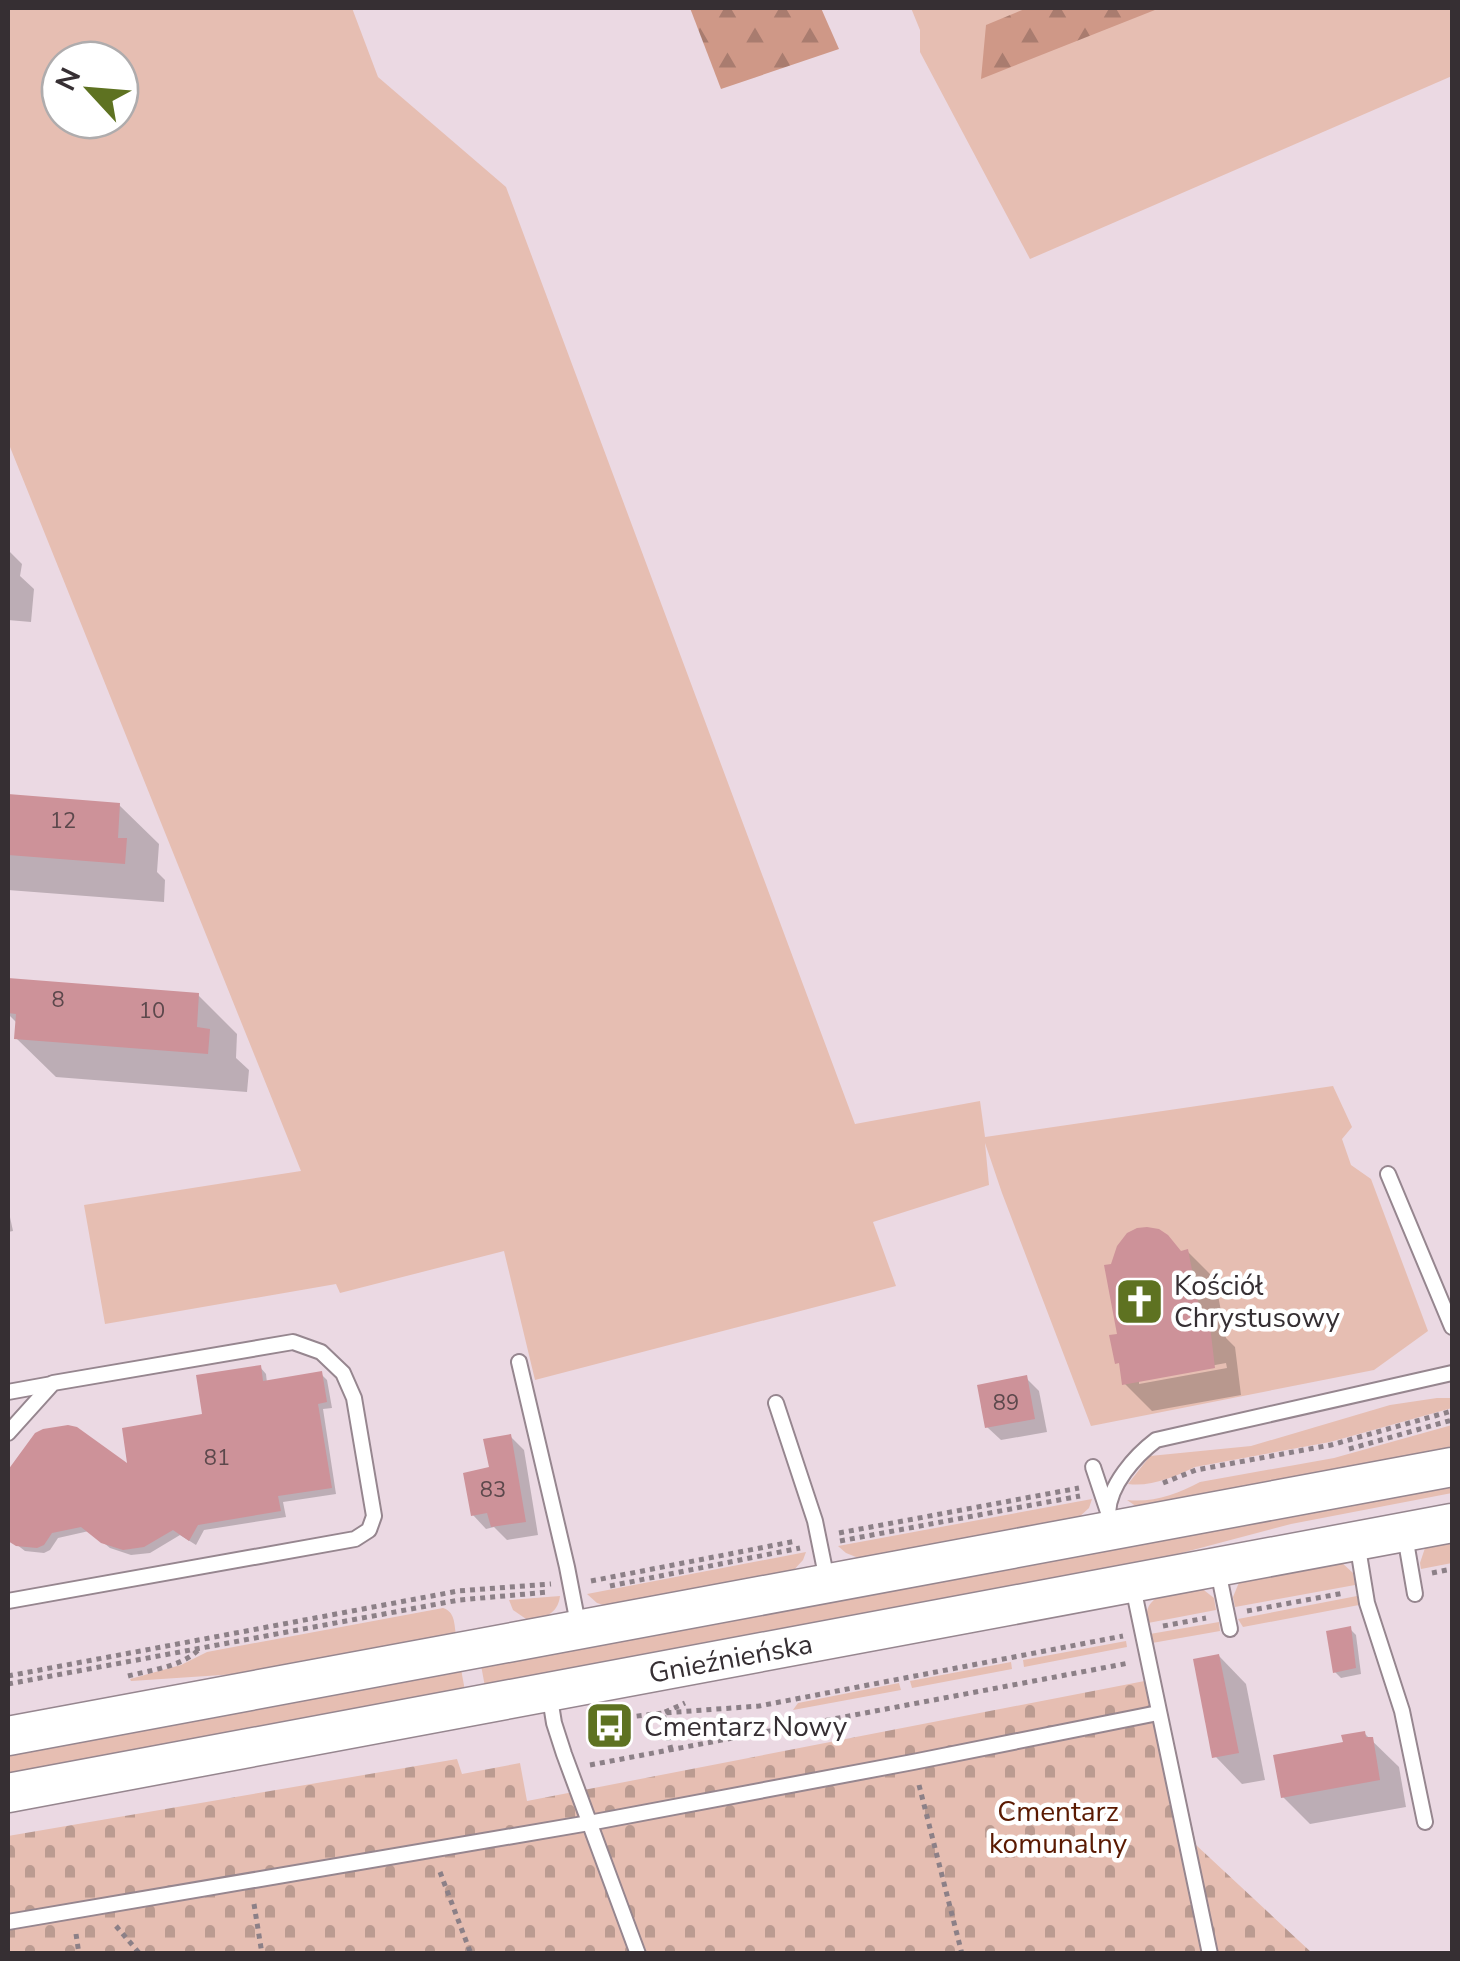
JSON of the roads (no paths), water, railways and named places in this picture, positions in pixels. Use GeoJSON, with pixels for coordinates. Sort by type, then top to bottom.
{"type":"FeatureCollection","features":[{"type":"Feature","properties":{"kind":"main road","name":"Gnieźnieńska"},"geometry":{"type":"LineString","coordinates":[[8,1736],[828,1583],[1103,1506],[1452,1467]]}},
{"type":"Feature","properties":{"kind":"main road","name":"Gnieźnieńska"},"geometry":{"type":"LineString","coordinates":[[8,1793],[1452,1523]]}},
{"type":"Feature","properties":{"kind":"lane"},"geometry":{"type":"LineString","coordinates":[[1388,1174],[1452,1327]]}},
{"type":"Feature","properties":{"kind":"lane"},"geometry":{"type":"LineString","coordinates":[[8,1392],[293,1342],[321,1352],[343,1372],[354,1398],[374,1516],[369,1530],[356,1539],[8,1601]]}},
{"type":"Feature","properties":{"kind":"lane"},"geometry":{"type":"LineString","coordinates":[[520,1362],[579,1629]]}},
{"type":"Feature","properties":{"kind":"lane"},"geometry":{"type":"LineString","coordinates":[[1103,1506],[1126,1470],[1156,1440],[1452,1373]]}},
{"type":"Feature","properties":{"kind":"lane"},"geometry":{"type":"LineString","coordinates":[[8,1433],[53,1384]]}},
{"type":"Feature","properties":{"kind":"lane"},"geometry":{"type":"LineString","coordinates":[[776,1403],[816,1521],[828,1583]]}},
{"type":"Feature","properties":{"kind":"lane"},"geometry":{"type":"LineString","coordinates":[[1094,1466],[1103,1506]]}},
{"type":"Feature","properties":{"kind":"lane"},"geometry":{"type":"LineString","coordinates":[[1404,1532],[1416,1594]]}},
{"type":"Feature","properties":{"kind":"lane"},"geometry":{"type":"LineString","coordinates":[[1357,1541],[1367,1603],[1402,1711],[1426,1822]]}},
{"type":"Feature","properties":{"kind":"lane"},"geometry":{"type":"LineString","coordinates":[[1217,1566],[1229,1622]]}},
{"type":"Feature","properties":{"kind":"lane"},"geometry":{"type":"LineString","coordinates":[[1132,1582],[1210,1954]]}},
{"type":"Feature","properties":{"kind":"lane"},"geometry":{"type":"LineString","coordinates":[[548,1691],[569,1769],[638,1954]]}},
{"type":"Feature","properties":{"kind":"lane"},"geometry":{"type":"LineString","coordinates":[[8,1922],[589,1823],[1158,1713]]}},
{"type":"Feature","properties":{"kind":"place","name":"Kościół Chrystusowy"},"geometry":{"type":"Point","coordinates":[1139,1301]}},
{"type":"Feature","properties":{"kind":"place","name":"Cmentarz Nowy"},"geometry":{"type":"Point","coordinates":[609,1726]}},
{"type":"Feature","properties":{"kind":"park label","name":"Cmentarz komunalny"},"geometry":{"type":"Point","coordinates":[1058,1827]}}]}
